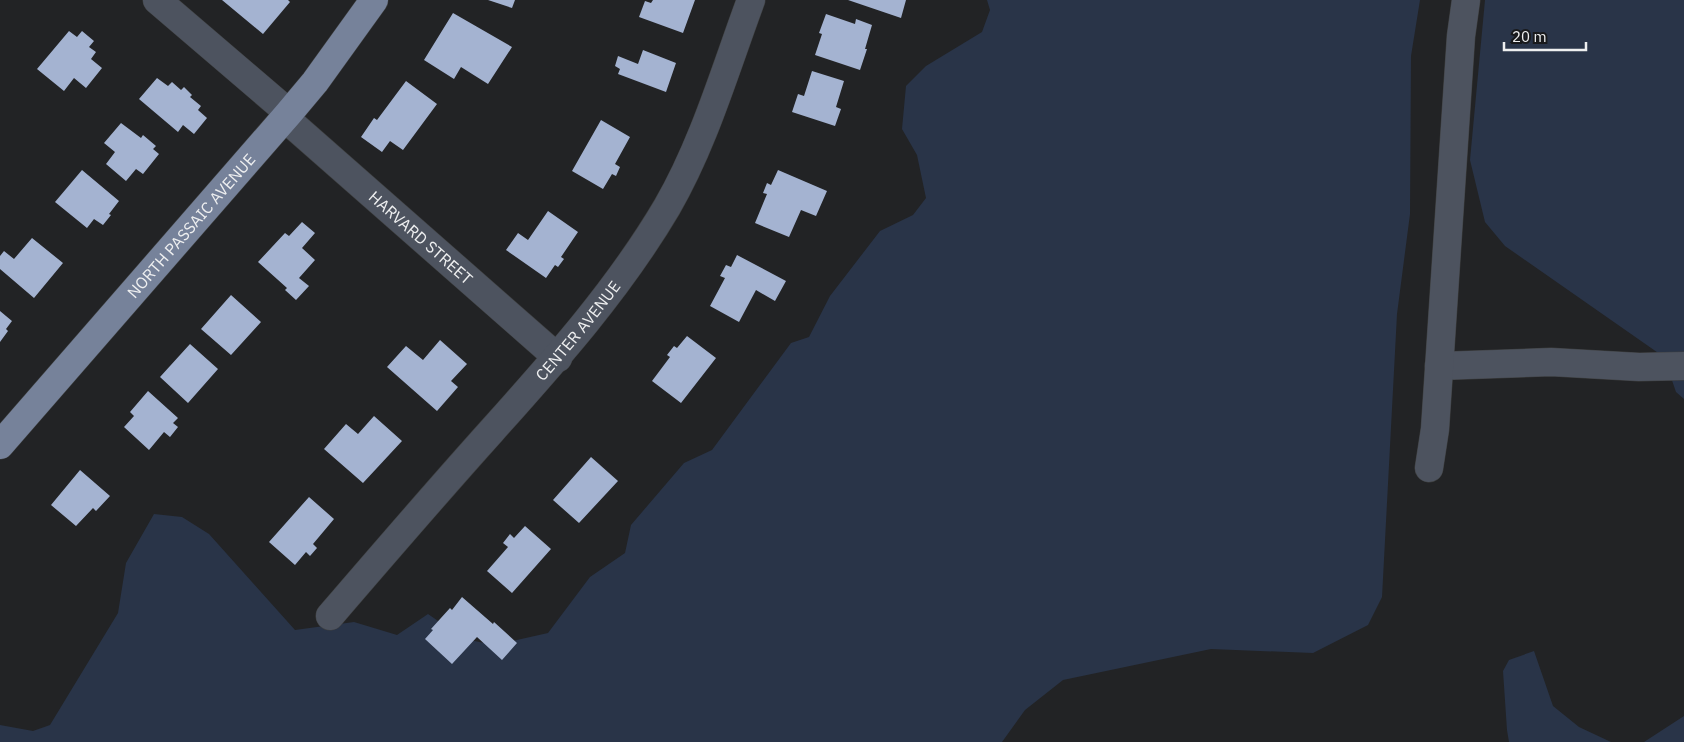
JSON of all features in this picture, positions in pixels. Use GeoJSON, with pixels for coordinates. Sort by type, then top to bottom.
{"type":"FeatureCollection","features":[{"type":"Feature","properties":{"kind":"main road","name":"NORTH PASSAIC AVENUE"},"geometry":{"type":"LineString","coordinates":[[0,445],[287,116],[315,82],[374,0]]}},
{"type":"Feature","properties":{"kind":"street","name":"HARVARD STREET"},"geometry":{"type":"LineString","coordinates":[[157,0],[558,358]]}},
{"type":"Feature","properties":{"kind":"street","name":"CENTER AVENUE"},"geometry":{"type":"LineString","coordinates":[[330,616],[418,513],[558,358],[627,270],[667,207],[694,157],[751,0]]}},
{"type":"Feature","properties":{"kind":"street"},"geometry":{"type":"LineString","coordinates":[[1429,468],[1435,429],[1461,36],[1466,0]]}},
{"type":"Feature","properties":{"kind":"street"},"geometry":{"type":"LineString","coordinates":[[1439,366],[1551,362],[1684,366]]}},
{"type":"Feature","properties":{"kind":"shaded area"},"geometry":{"type":"Polygon","coordinates":[[[987,0],[1420,0],[1411,56],[1410,214],[1397,314],[1382,597],[1368,625],[1313,653],[1211,649],[1063,680],[1025,710],[1002,742],[0,742],[0,725],[33,731],[50,725],[118,613],[126,563],[154,514],[182,517],[209,534],[295,630],[354,622],[397,635],[428,614],[464,639],[495,645],[548,633],[590,577],[625,553],[631,525],[684,463],[712,450],[791,343],[809,337],[830,296],[880,231],[913,215],[926,198],[917,155],[902,129],[906,86],[926,66],[982,32],[990,10],[987,0]]]}},
{"type":"Feature","properties":{"kind":"shaded area"},"geometry":{"type":"Polygon","coordinates":[[[1485,0],[1684,0],[1684,399],[1676,392],[1664,357],[1505,246],[1485,222],[1470,160],[1485,0]]]}},
{"type":"Feature","properties":{"kind":"shaded area"},"geometry":{"type":"Polygon","coordinates":[[[1534,651],[1553,706],[1579,727],[1611,742],[1509,742],[1503,671],[1509,660],[1534,651]]]}},
{"type":"Feature","properties":{"kind":"shaded area"},"geometry":{"type":"Polygon","coordinates":[[[1684,716],[1684,742],[1644,742],[1684,716]]]}},
{"type":"Feature","properties":{"kind":"building"},"geometry":{"type":"Polygon","coordinates":[[[222,0],[288,0],[290,2],[263,34],[222,0]]]}},
{"type":"Feature","properties":{"kind":"building"},"geometry":{"type":"Polygon","coordinates":[[[488,0],[515,0],[512,8],[488,0]]]}},
{"type":"Feature","properties":{"kind":"building"},"geometry":{"type":"Polygon","coordinates":[[[653,0],[695,0],[683,33],[639,17],[645,1],[651,3],[653,0]]]}},
{"type":"Feature","properties":{"kind":"building"},"geometry":{"type":"Polygon","coordinates":[[[848,0],[906,0],[901,18],[848,0]]]}},
{"type":"Feature","properties":{"kind":"building"},"geometry":{"type":"Polygon","coordinates":[[[453,13],[512,47],[488,84],[461,67],[454,79],[424,60],[453,13]]]}},
{"type":"Feature","properties":{"kind":"building"},"geometry":{"type":"Polygon","coordinates":[[[826,14],[855,24],[856,19],[872,25],[860,70],[815,55],[822,34],[819,33],[826,14]]]}},
{"type":"Feature","properties":{"kind":"building"},"geometry":{"type":"Polygon","coordinates":[[[69,31],[77,37],[82,31],[94,41],[89,47],[96,52],[91,59],[102,68],[86,88],[74,78],[64,91],[37,69],[69,31]]]}},
{"type":"Feature","properties":{"kind":"building"},"geometry":{"type":"Polygon","coordinates":[[[643,50],[676,63],[666,92],[618,74],[620,69],[615,66],[618,56],[638,64],[643,50]]]}},
{"type":"Feature","properties":{"kind":"building"},"geometry":{"type":"Polygon","coordinates":[[[812,71],[844,81],[836,107],[841,109],[835,126],[792,112],[798,94],[804,96],[812,71]]]}},
{"type":"Feature","properties":{"kind":"building"},"geometry":{"type":"Polygon","coordinates":[[[157,78],[168,86],[172,82],[181,90],[184,87],[192,95],[190,97],[201,106],[198,110],[207,118],[194,134],[183,125],[178,132],[139,99],[157,78]]]}},
{"type":"Feature","properties":{"kind":"building"},"geometry":{"type":"Polygon","coordinates":[[[406,81],[437,104],[403,150],[390,141],[382,152],[361,137],[374,118],[377,120],[406,81]]]}},
{"type":"Feature","properties":{"kind":"building"},"geometry":{"type":"Polygon","coordinates":[[[601,120],[630,137],[615,164],[620,167],[616,176],[612,174],[603,189],[572,171],[601,120]]]}},
{"type":"Feature","properties":{"kind":"building"},"geometry":{"type":"Polygon","coordinates":[[[121,123],[141,138],[143,135],[156,146],[153,149],[159,154],[143,174],[136,169],[126,181],[106,164],[115,152],[104,143],[121,123]]]}},
{"type":"Feature","properties":{"kind":"building"},"geometry":{"type":"Polygon","coordinates":[[[82,170],[119,201],[103,225],[94,219],[87,228],[55,202],[82,170]]]}},
{"type":"Feature","properties":{"kind":"building"},"geometry":{"type":"Polygon","coordinates":[[[778,170],[827,191],[816,216],[801,210],[789,237],[755,223],[767,194],[763,193],[767,183],[771,185],[778,170]]]}},
{"type":"Feature","properties":{"kind":"building"},"geometry":{"type":"Polygon","coordinates":[[[548,211],[578,232],[561,257],[564,259],[558,267],[555,265],[546,278],[506,250],[518,233],[528,240],[548,211]]]}},
{"type":"Feature","properties":{"kind":"building"},"geometry":{"type":"Polygon","coordinates":[[[302,222],[315,233],[302,248],[315,260],[299,278],[309,286],[296,300],[285,290],[287,288],[258,262],[285,233],[289,236],[302,222]]]}},
{"type":"Feature","properties":{"kind":"building"},"geometry":{"type":"Polygon","coordinates":[[[32,238],[63,263],[34,298],[0,269],[0,256],[4,251],[14,259],[32,238]]]}},
{"type":"Feature","properties":{"kind":"building"},"geometry":{"type":"Polygon","coordinates":[[[737,255],[786,281],[775,301],[756,290],[739,322],[710,306],[725,278],[720,276],[726,265],[731,267],[737,255]]]}},
{"type":"Feature","properties":{"kind":"building"},"geometry":{"type":"Polygon","coordinates":[[[231,295],[261,322],[231,355],[201,329],[231,295]]]}},
{"type":"Feature","properties":{"kind":"building"},"geometry":{"type":"Polygon","coordinates":[[[0,311],[12,321],[0,342],[0,311]]]}},
{"type":"Feature","properties":{"kind":"building"},"geometry":{"type":"Polygon","coordinates":[[[687,336],[716,358],[681,403],[652,381],[670,357],[667,355],[674,346],[677,348],[687,336]]]}},
{"type":"Feature","properties":{"kind":"building"},"geometry":{"type":"Polygon","coordinates":[[[440,340],[467,364],[451,381],[458,387],[437,411],[387,367],[406,346],[423,360],[440,340]]]}},
{"type":"Feature","properties":{"kind":"building"},"geometry":{"type":"Polygon","coordinates":[[[190,344],[218,369],[188,403],[160,377],[190,344]]]}},
{"type":"Feature","properties":{"kind":"building"},"geometry":{"type":"Polygon","coordinates":[[[148,391],[178,418],[173,423],[178,427],[170,437],[164,432],[149,450],[124,427],[134,416],[130,412],[148,391]]]}},
{"type":"Feature","properties":{"kind":"building"},"geometry":{"type":"Polygon","coordinates":[[[374,416],[402,441],[363,483],[324,449],[346,424],[358,434],[374,416]]]}},
{"type":"Feature","properties":{"kind":"building"},"geometry":{"type":"Polygon","coordinates":[[[591,457],[618,481],[579,523],[553,500],[591,457]]]}},
{"type":"Feature","properties":{"kind":"building"},"geometry":{"type":"Polygon","coordinates":[[[80,470],[110,496],[96,511],[93,508],[76,526],[51,505],[80,470]]]}},
{"type":"Feature","properties":{"kind":"building"},"geometry":{"type":"Polygon","coordinates":[[[309,497],[334,519],[313,544],[317,548],[310,556],[306,552],[295,565],[269,542],[309,497]]]}},
{"type":"Feature","properties":{"kind":"building"},"geometry":{"type":"Polygon","coordinates":[[[525,526],[551,549],[512,593],[487,571],[508,547],[503,543],[510,534],[514,538],[525,526]]]}},
{"type":"Feature","properties":{"kind":"building"},"geometry":{"type":"Polygon","coordinates":[[[462,597],[517,643],[502,660],[477,637],[452,664],[425,639],[433,630],[431,629],[450,608],[452,610],[462,597]]]}}]}
